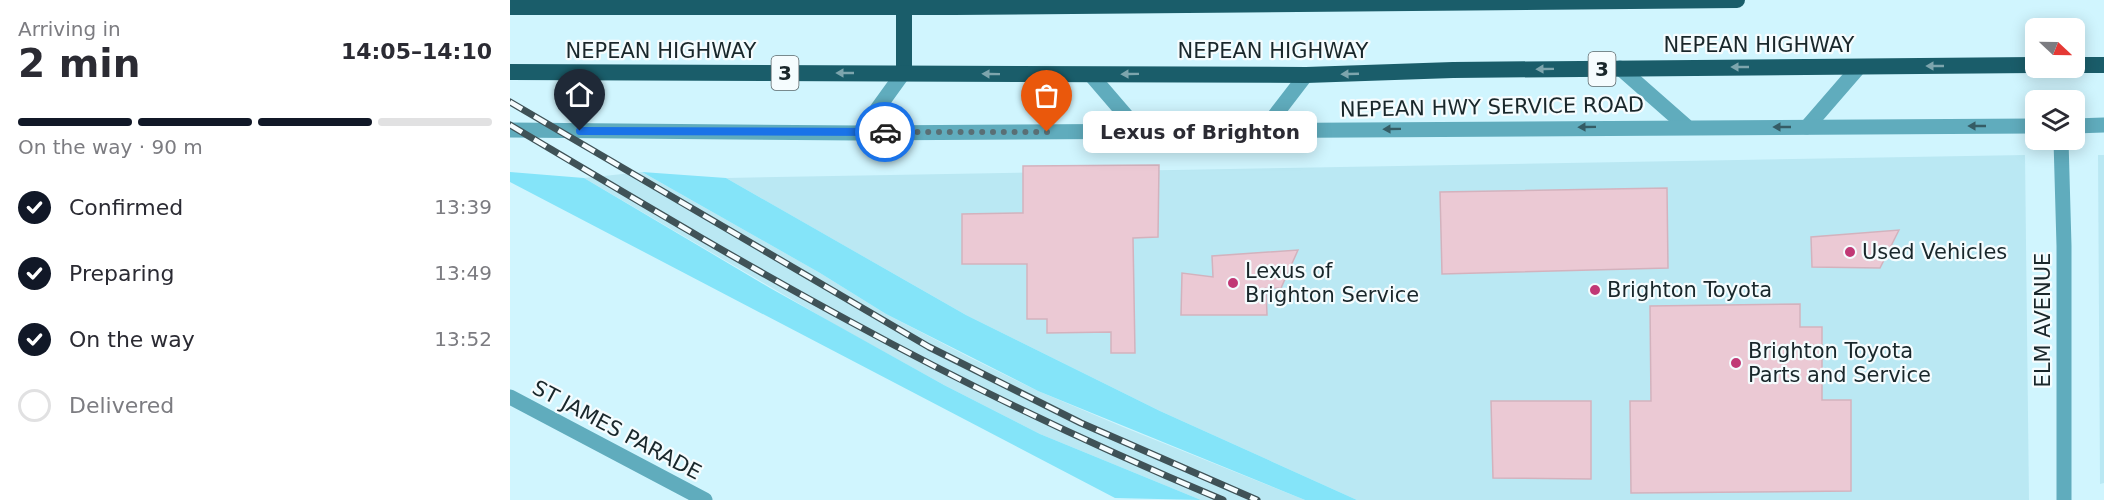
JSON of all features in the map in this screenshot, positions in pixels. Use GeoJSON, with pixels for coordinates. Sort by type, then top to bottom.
{"type":"FeatureCollection","features":[{"type":"Feature","properties":{"kind":"highway","name":"NEPEAN HIGHWAY"},"geometry":{"type":"LineString","coordinates":[[510,7],[1737,0]]}},
{"type":"Feature","properties":{"kind":"highway"},"geometry":{"type":"LineString","coordinates":[[904,6],[904,72]]}},
{"type":"Feature","properties":{"kind":"highway","name":"NEPEAN HIGHWAY"},"geometry":{"type":"LineString","coordinates":[[510,72],[1306,75],[1620,68],[2025,65]]}},
{"type":"Feature","properties":{"kind":"highway"},"geometry":{"type":"LineString","coordinates":[[2085,65],[2104,65]]}},
{"type":"Feature","properties":{"kind":"street"},"geometry":{"type":"LineString","coordinates":[[1807,127],[1859,67]]}},
{"type":"Feature","properties":{"kind":"street","name":"NEPEAN HWY SERVICE ROAD"},"geometry":{"type":"LineString","coordinates":[[1620,68],[1686,126]]}},
{"type":"Feature","properties":{"kind":"street"},"geometry":{"type":"LineString","coordinates":[[860,133],[904,72]]}},
{"type":"Feature","properties":{"kind":"street"},"geometry":{"type":"LineString","coordinates":[[1091,75],[1140,132]]}},
{"type":"Feature","properties":{"kind":"street"},"geometry":{"type":"LineString","coordinates":[[1263,130],[1306,75]]}},
{"type":"Feature","properties":{"kind":"street"},"geometry":{"type":"LineString","coordinates":[[2085,126],[2104,125]]}},
{"type":"Feature","properties":{"kind":"street","name":"NEPEAN HWY SERVICE ROAD"},"geometry":{"type":"LineString","coordinates":[[510,130],[860,133],[1686,126],[2025,126]]}},
{"type":"Feature","properties":{"kind":"street","name":"ELM AVENUE"},"geometry":{"type":"LineString","coordinates":[[2061,150],[2064,246],[2064,500]]}},
{"type":"Feature","properties":{"kind":"street","name":"ST JAMES PARADE"},"geometry":{"type":"LineString","coordinates":[[510,397],[705,500]]}},
{"type":"Feature","properties":{"kind":"shaded area","name":"Brighton Toyota"},"geometry":{"type":"Polygon","coordinates":[[[2025,155],[2029,500],[1357,500],[1160,411],[966,315],[726,178],[2025,155]]]}},
{"type":"Feature","properties":{"kind":"shaded area"},"geometry":{"type":"Polygon","coordinates":[[[2098,155],[2104,155],[2104,483],[2100,484],[2098,155]]]}},
{"type":"Feature","properties":{"kind":"shaded area"},"geometry":{"type":"Polygon","coordinates":[[[510,172],[584,178],[770,288],[944,385],[1040,434],[1201,500],[1115,498],[510,182],[510,172]]]}},
{"type":"Feature","properties":{"kind":"shaded area"},"geometry":{"type":"Polygon","coordinates":[[[642,172],[820,273],[886,314],[969,357],[1038,391],[1305,500],[1201,500],[1040,434],[944,385],[832,323],[584,178],[642,172]]]}},
{"type":"Feature","properties":{"kind":"shaded area"},"geometry":{"type":"Polygon","coordinates":[[[642,172],[726,178],[966,315],[1160,411],[1357,500],[1305,500],[1038,391],[886,314],[820,273],[642,172]]]}},
{"type":"Feature","properties":{"kind":"building"},"geometry":{"type":"Polygon","coordinates":[[[1159,165],[1158,237],[1133,238],[1135,353],[1111,353],[1111,332],[1047,333],[1047,319],[1027,319],[1027,264],[962,264],[962,214],[1023,213],[1023,166],[1159,165]]]}},
{"type":"Feature","properties":{"kind":"building","name":"Brighton Toyota"},"geometry":{"type":"Polygon","coordinates":[[[1667,188],[1668,268],[1442,274],[1440,192],[1667,188]]]}},
{"type":"Feature","properties":{"kind":"building","name":"Used Vehicles"},"geometry":{"type":"Polygon","coordinates":[[[1899,230],[1880,268],[1812,267],[1811,237],[1899,230]]]}},
{"type":"Feature","properties":{"kind":"building","name":"Lexus of Brighton Service"},"geometry":{"type":"Polygon","coordinates":[[[1298,250],[1281,288],[1266,288],[1267,315],[1181,315],[1182,273],[1213,277],[1212,256],[1298,250]]]}},
{"type":"Feature","properties":{"kind":"building","name":"Brighton Toyota Parts and Service"},"geometry":{"type":"Polygon","coordinates":[[[1800,304],[1800,327],[1822,327],[1822,400],[1851,400],[1851,491],[1631,493],[1630,401],[1651,401],[1650,306],[1800,304]]]}},
{"type":"Feature","properties":{"kind":"building"},"geometry":{"type":"Polygon","coordinates":[[[1491,401],[1591,401],[1591,479],[1493,478],[1491,401]]]}},
{"type":"Feature","properties":{"kind":"railway"},"geometry":{"type":"LineString","coordinates":[[510,102],[929,347],[1081,423],[1257,500]]}},
{"type":"Feature","properties":{"kind":"railway"},"geometry":{"type":"LineString","coordinates":[[510,125],[722,250],[942,370],[1035,416],[1223,500]]}},
{"type":"Feature","properties":{"kind":"way so far"},"geometry":{"type":"LineString","coordinates":[[885,132],[1047,132]]}},
{"type":"Feature","properties":{"kind":"place","name":"Lexus of Brighton"},"geometry":{"type":"Point","coordinates":[1047,132]}},
{"type":"Feature","properties":{"kind":"place","name":"Used Vehicles"},"geometry":{"type":"Point","coordinates":[1850,252]}},
{"type":"Feature","properties":{"kind":"place","name":"Lexus of Brighton Service"},"geometry":{"type":"Point","coordinates":[1233,283]}},
{"type":"Feature","properties":{"kind":"place","name":"Brighton Toyota"},"geometry":{"type":"Point","coordinates":[1595,290]}},
{"type":"Feature","properties":{"kind":"place","name":"Brighton Toyota Parts and Service"},"geometry":{"type":"Point","coordinates":[1736,363]}},
{"type":"Feature","properties":{"kind":"route"},"geometry":{"type":"LineString","coordinates":[[580,131],[885,132]]}}]}
